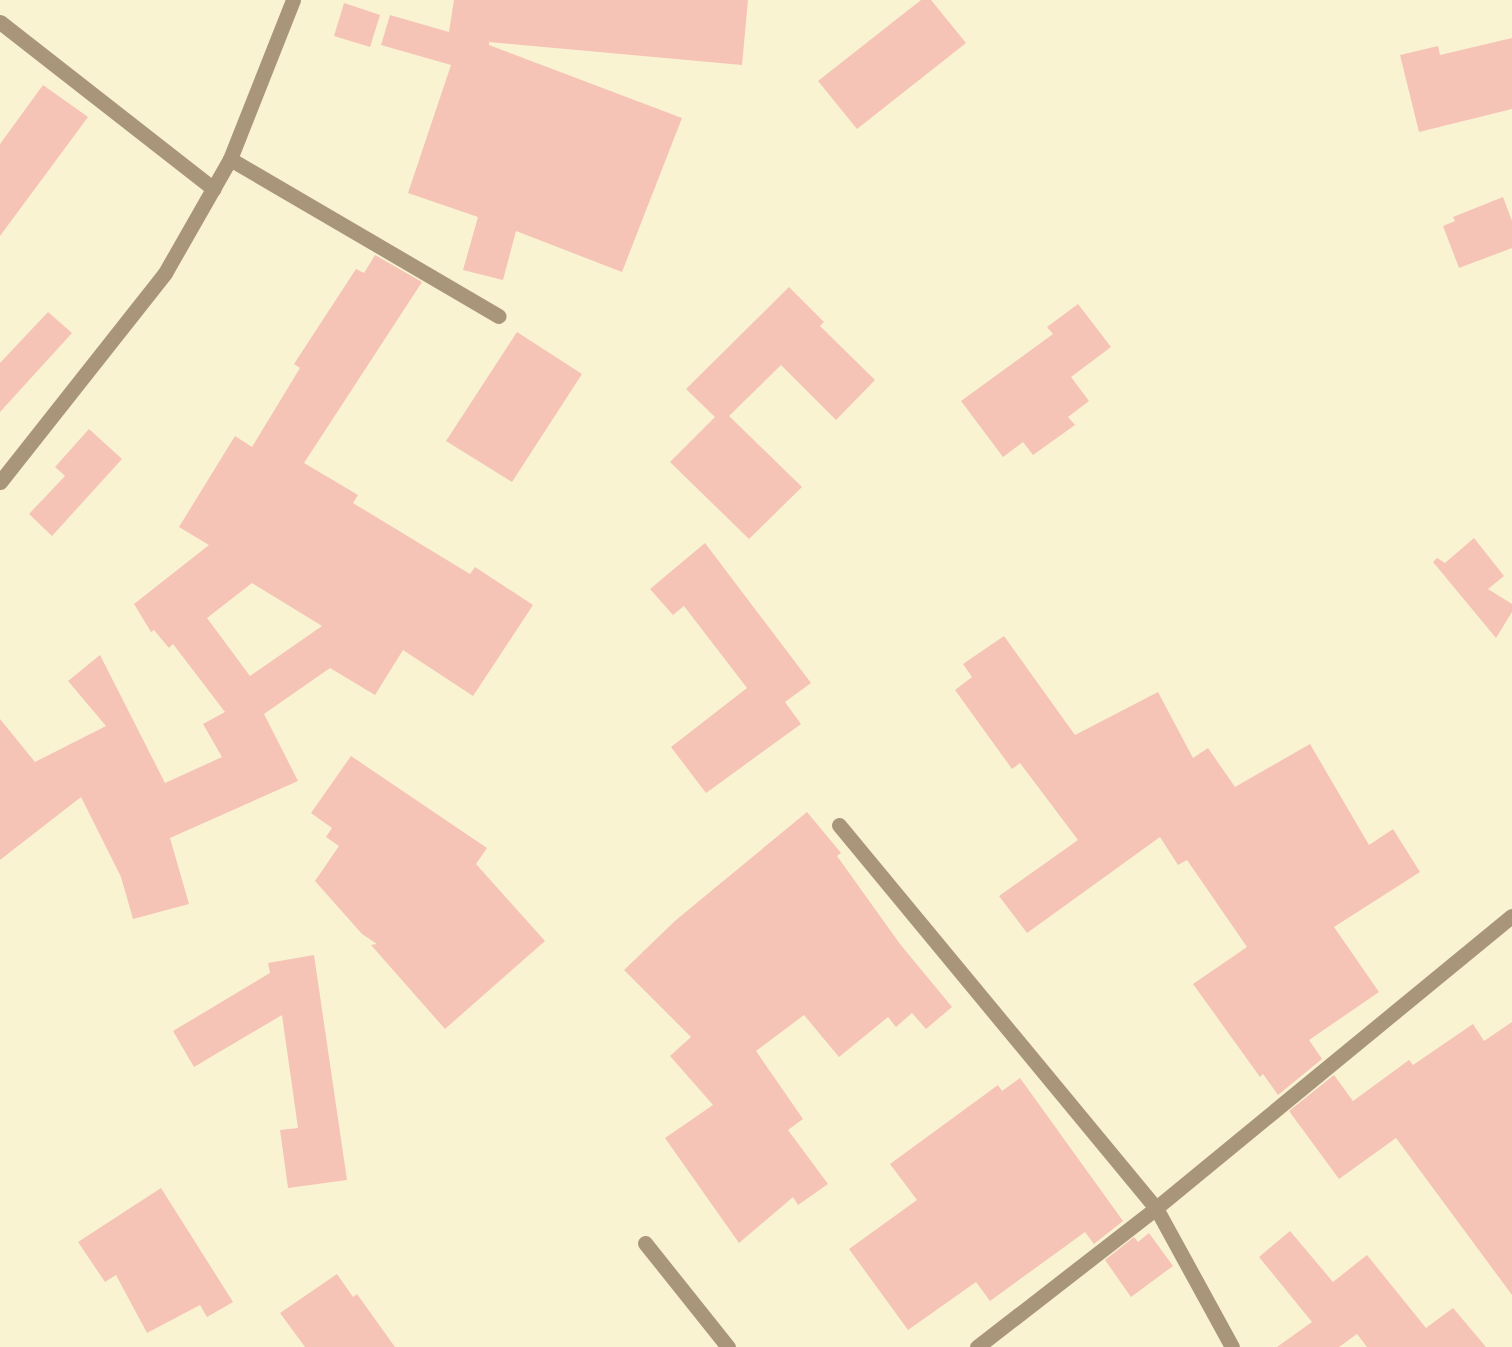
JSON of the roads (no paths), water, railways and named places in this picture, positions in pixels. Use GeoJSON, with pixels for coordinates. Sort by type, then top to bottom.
{"type":"FeatureCollection","features":[{"type":"Feature","properties":{"kind":"street"},"geometry":{"type":"LineString","coordinates":[[0,482],[165,273],[230,159],[293,0]]}},
{"type":"Feature","properties":{"kind":"street"},"geometry":{"type":"LineString","coordinates":[[0,22],[214,189]]}},
{"type":"Feature","properties":{"kind":"street"},"geometry":{"type":"LineString","coordinates":[[230,159],[499,316]]}},
{"type":"Feature","properties":{"kind":"street"},"geometry":{"type":"LineString","coordinates":[[838,825],[1156,1208],[1232,1347]]}},
{"type":"Feature","properties":{"kind":"street"},"geometry":{"type":"LineString","coordinates":[[977,1347],[1156,1208],[1512,916]]}},
{"type":"Feature","properties":{"kind":"street"},"geometry":{"type":"LineString","coordinates":[[645,1243],[728,1347]]}}]}
